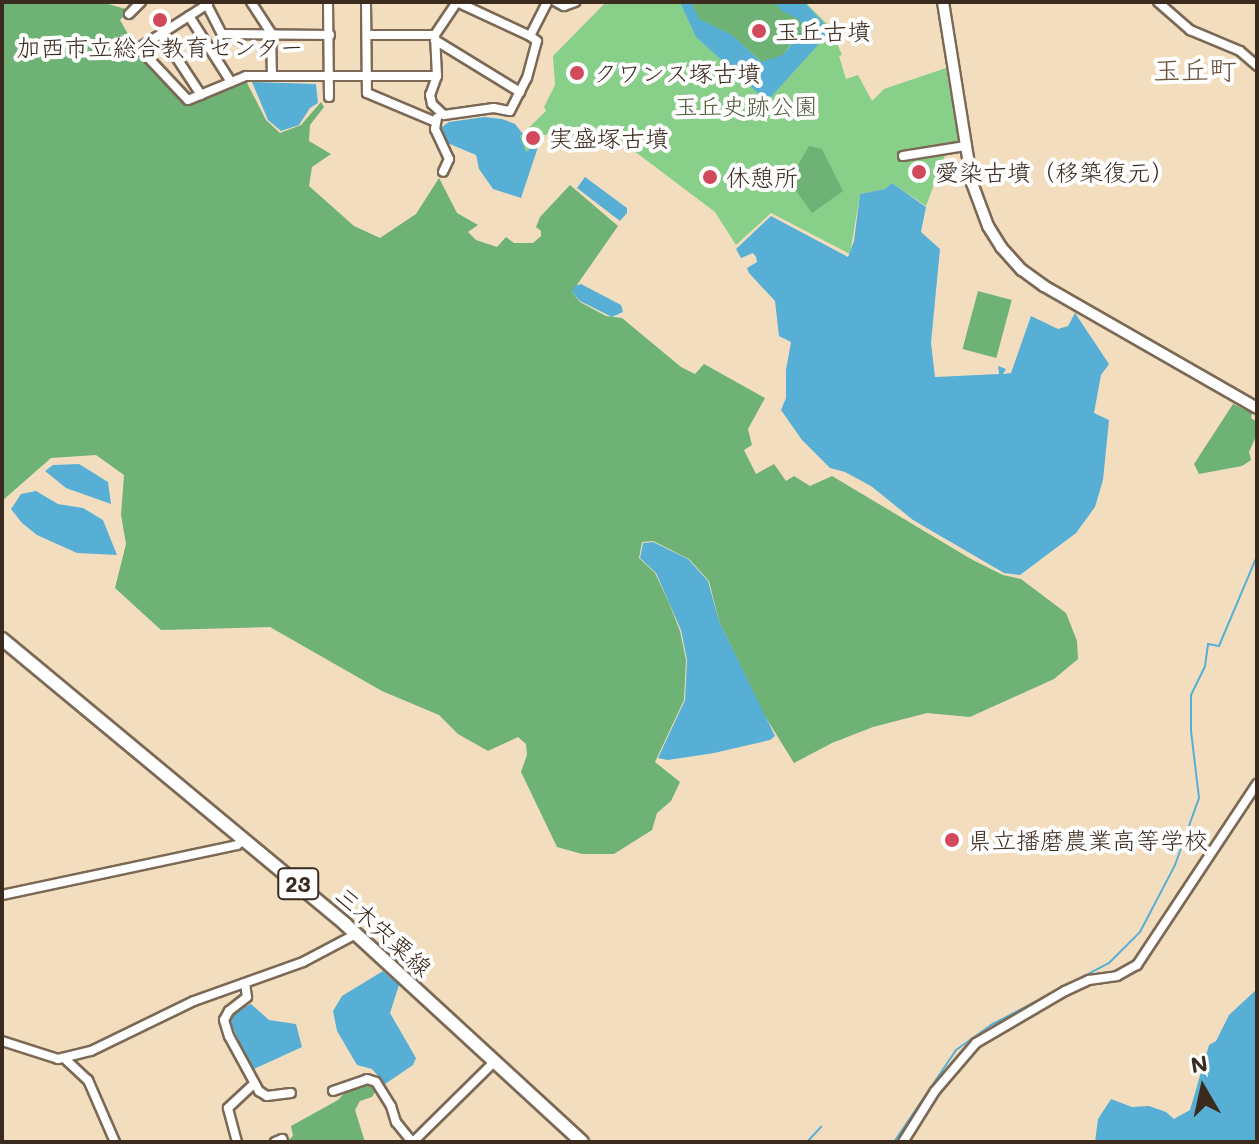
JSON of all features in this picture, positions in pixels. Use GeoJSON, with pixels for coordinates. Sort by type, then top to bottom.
{"type":"FeatureCollection","features":[{"type":"Feature","properties":{"kind":"main road","name":"三木宍粟線"},"geometry":{"type":"LineString","coordinates":[[2,639],[356,934],[582,1142]]}},
{"type":"Feature","properties":{"kind":"street"},"geometry":{"type":"LineString","coordinates":[[129,14],[141,2]]}},
{"type":"Feature","properties":{"kind":"street"},"geometry":{"type":"LineString","coordinates":[[251,2],[271,33],[272,76]]}},
{"type":"Feature","properties":{"kind":"street"},"geometry":{"type":"LineString","coordinates":[[328,2],[329,97]]}},
{"type":"Feature","properties":{"kind":"street"},"geometry":{"type":"LineString","coordinates":[[366,2],[367,93],[437,117],[494,108],[510,111],[520,92],[537,41],[457,2],[435,38],[437,76],[430,95],[437,117],[435,129],[449,159],[443,172]]}},
{"type":"Feature","properties":{"kind":"street"},"geometry":{"type":"LineString","coordinates":[[530,36],[547,2]]}},
{"type":"Feature","properties":{"kind":"street"},"geometry":{"type":"LineString","coordinates":[[556,2],[564,6],[575,2]]}},
{"type":"Feature","properties":{"kind":"street"},"geometry":{"type":"LineString","coordinates":[[943,2],[972,183],[988,226],[1022,270],[1257,408]]}},
{"type":"Feature","properties":{"kind":"street"},"geometry":{"type":"LineString","coordinates":[[1158,2],[1190,30],[1240,51],[1257,66]]}},
{"type":"Feature","properties":{"kind":"street"},"geometry":{"type":"LineString","coordinates":[[330,35],[222,34],[207,3],[139,48],[188,100],[246,76],[437,76]]}},
{"type":"Feature","properties":{"kind":"street"},"geometry":{"type":"LineString","coordinates":[[189,16],[231,82]]}},
{"type":"Feature","properties":{"kind":"street"},"geometry":{"type":"LineString","coordinates":[[161,34],[201,95]]}},
{"type":"Feature","properties":{"kind":"street"},"geometry":{"type":"LineString","coordinates":[[367,35],[435,38],[520,92]]}},
{"type":"Feature","properties":{"kind":"street"},"geometry":{"type":"LineString","coordinates":[[903,156],[965,146]]}},
{"type":"Feature","properties":{"kind":"street"},"geometry":{"type":"LineString","coordinates":[[903,1142],[944,1079],[976,1043],[1065,991],[1089,980],[1117,976],[1137,965],[1257,784]]}},
{"type":"Feature","properties":{"kind":"street"},"geometry":{"type":"LineString","coordinates":[[2,895],[237,845],[245,839]]}},
{"type":"Feature","properties":{"kind":"street"},"geometry":{"type":"LineString","coordinates":[[2,1041],[41,1055],[64,1058],[91,1051],[194,1001],[303,962],[356,934]]}},
{"type":"Feature","properties":{"kind":"street"},"geometry":{"type":"LineString","coordinates":[[245,983],[247,997],[229,1011],[224,1020],[229,1036],[254,1084],[264,1095],[291,1093]]}},
{"type":"Feature","properties":{"kind":"street"},"geometry":{"type":"LineString","coordinates":[[64,1058],[88,1080],[115,1142]]}},
{"type":"Feature","properties":{"kind":"street"},"geometry":{"type":"LineString","coordinates":[[333,1091],[367,1079],[376,1082],[391,1106],[396,1122],[412,1142],[424,1138],[494,1062]]}},
{"type":"Feature","properties":{"kind":"street"},"geometry":{"type":"LineString","coordinates":[[237,1142],[228,1108],[254,1084]]}},
{"type":"Feature","properties":{"kind":"street"},"geometry":{"type":"LineString","coordinates":[[275,1142],[282,1139],[283,1142]]}},
{"type":"Feature","properties":{"kind":"green space"},"geometry":{"type":"Polygon","coordinates":[[[2,2],[101,2],[126,9],[130,2],[138,2],[120,20],[136,48],[188,106],[216,91],[246,81],[266,120],[280,133],[301,125],[321,102],[324,107],[310,125],[309,141],[331,154],[312,167],[309,186],[354,226],[380,238],[416,214],[439,178],[457,213],[478,225],[468,232],[476,240],[497,247],[506,237],[514,243],[533,243],[541,236],[541,231],[536,227],[540,217],[570,185],[618,226],[572,292],[580,302],[606,316],[622,318],[681,367],[695,374],[704,364],[765,398],[748,429],[752,445],[744,450],[756,474],[774,464],[786,481],[794,476],[810,486],[832,476],[971,559],[1003,575],[1021,579],[1066,613],[1077,641],[1078,659],[1054,679],[970,717],[927,713],[873,727],[832,743],[794,763],[763,713],[719,621],[709,581],[689,559],[653,541],[642,542],[639,558],[655,573],[669,603],[680,631],[686,660],[684,700],[655,762],[680,782],[671,801],[657,813],[652,830],[614,854],[582,854],[557,847],[521,772],[527,755],[526,744],[518,737],[488,751],[458,734],[439,715],[382,691],[270,627],[161,630],[115,588],[126,544],[121,515],[124,475],[96,455],[51,458],[2,501],[2,2]]]}},
{"type":"Feature","properties":{"kind":"green space","name":"玉丘史跡公園"},"geometry":{"type":"Polygon","coordinates":[[[606,2],[805,2],[830,27],[842,55],[839,56],[846,79],[858,75],[872,101],[884,89],[946,68],[960,151],[945,155],[926,206],[892,183],[885,189],[860,194],[850,254],[771,213],[736,245],[715,212],[613,135],[543,135],[527,152],[523,150],[520,136],[546,111],[544,107],[555,85],[553,56],[606,2]]]}},
{"type":"Feature","properties":{"kind":"green space"},"geometry":{"type":"Polygon","coordinates":[[[691,2],[774,2],[801,21],[806,33],[794,38],[783,55],[763,63],[732,35],[699,19],[691,2]]]}},
{"type":"Feature","properties":{"kind":"green space"},"geometry":{"type":"Polygon","coordinates":[[[809,146],[822,149],[843,191],[812,213],[789,181],[809,146]]]}},
{"type":"Feature","properties":{"kind":"green space"},"geometry":{"type":"Polygon","coordinates":[[[978,291],[1012,300],[996,358],[962,349],[978,291]]]}},
{"type":"Feature","properties":{"kind":"green space"},"geometry":{"type":"Polygon","coordinates":[[[1233,404],[1252,413],[1251,418],[1257,422],[1257,434],[1249,452],[1251,460],[1242,466],[1199,474],[1194,464],[1233,404]]]}},
{"type":"Feature","properties":{"kind":"green space"},"geometry":{"type":"Polygon","coordinates":[[[373,1083],[375,1092],[372,1097],[360,1101],[355,1110],[365,1142],[286,1142],[293,1136],[291,1126],[338,1100],[350,1087],[373,1083]]]}},
{"type":"Feature","properties":{"kind":"water"},"geometry":{"type":"Polygon","coordinates":[[[680,2],[691,2],[699,19],[732,35],[761,62],[783,55],[798,36],[807,35],[818,45],[767,101],[696,37],[680,2]]]}},
{"type":"Feature","properties":{"kind":"water"},"geometry":{"type":"Polygon","coordinates":[[[774,2],[804,2],[830,30],[822,40],[817,40],[798,19],[782,11],[774,2]]]}},
{"type":"Feature","properties":{"kind":"water"},"geometry":{"type":"Polygon","coordinates":[[[252,82],[316,84],[318,103],[310,108],[299,125],[281,131],[268,120],[252,82]]]}},
{"type":"Feature","properties":{"kind":"water"},"geometry":{"type":"Polygon","coordinates":[[[484,117],[515,124],[523,134],[520,136],[526,152],[540,141],[521,198],[493,189],[479,169],[476,155],[445,142],[439,129],[449,122],[484,117]]]}},
{"type":"Feature","properties":{"kind":"water"},"geometry":{"type":"Polygon","coordinates":[[[585,177],[627,208],[620,221],[577,188],[585,177]]]}},
{"type":"Feature","properties":{"kind":"water"},"geometry":{"type":"Polygon","coordinates":[[[892,183],[926,207],[921,232],[940,249],[931,343],[935,377],[999,374],[998,366],[1006,369],[1003,374],[1011,373],[1031,316],[1058,329],[1068,326],[1075,313],[1109,364],[1101,375],[1094,413],[1109,420],[1103,480],[1095,507],[1076,533],[1020,575],[1004,573],[913,520],[871,486],[830,468],[802,440],[781,410],[786,398],[786,370],[791,342],[779,336],[775,301],[749,273],[747,268],[757,262],[756,257],[753,253],[741,258],[736,249],[771,216],[848,257],[854,241],[860,194],[885,189],[892,183]]]}},
{"type":"Feature","properties":{"kind":"water"},"geometry":{"type":"Polygon","coordinates":[[[581,284],[621,305],[623,312],[612,317],[580,301],[572,292],[575,286],[581,284]]]}},
{"type":"Feature","properties":{"kind":"water"},"geometry":{"type":"Polygon","coordinates":[[[79,464],[108,482],[111,504],[66,488],[45,471],[53,465],[79,464]]]}},
{"type":"Feature","properties":{"kind":"water"},"geometry":{"type":"Polygon","coordinates":[[[36,491],[58,504],[83,508],[103,520],[117,555],[77,553],[37,535],[11,509],[21,494],[36,491]]]}},
{"type":"Feature","properties":{"kind":"water"},"geometry":{"type":"Polygon","coordinates":[[[653,542],[688,559],[708,581],[719,621],[775,736],[770,740],[714,753],[668,760],[658,758],[685,700],[687,660],[681,630],[656,573],[640,558],[643,543],[653,542]]]}},
{"type":"Feature","properties":{"kind":"water"},"geometry":{"type":"Polygon","coordinates":[[[383,971],[399,985],[390,1013],[416,1058],[413,1065],[385,1084],[372,1069],[357,1065],[337,1031],[333,1011],[342,996],[383,971]]]}},
{"type":"Feature","properties":{"kind":"water"},"geometry":{"type":"Polygon","coordinates":[[[1257,989],[1257,1142],[1095,1142],[1098,1119],[1111,1099],[1132,1107],[1149,1106],[1166,1112],[1174,1119],[1190,1110],[1209,1045],[1216,1041],[1229,1015],[1257,989]]]}},
{"type":"Feature","properties":{"kind":"water"},"geometry":{"type":"Polygon","coordinates":[[[251,1004],[269,1020],[296,1024],[302,1047],[252,1070],[230,1021],[232,1013],[251,1004]]]}},
{"type":"Feature","properties":{"kind":"waterway"},"geometry":{"type":"LineString","coordinates":[[894,1142],[956,1050],[991,1025],[1109,963],[1140,932],[1175,865],[1199,798],[1191,731],[1191,695],[1205,666],[1208,644],[1219,646],[1257,556]]}},
{"type":"Feature","properties":{"kind":"waterway"},"geometry":{"type":"LineString","coordinates":[[807,1142],[821,1127]]}},
{"type":"Feature","properties":{"kind":"place","name":"加西市立総合教育センター"},"geometry":{"type":"Point","coordinates":[160,20]}},
{"type":"Feature","properties":{"kind":"place","name":"玉丘古墳"},"geometry":{"type":"Point","coordinates":[759,31]}},
{"type":"Feature","properties":{"kind":"place","name":"クワンス塚古墳"},"geometry":{"type":"Point","coordinates":[577,73]}},
{"type":"Feature","properties":{"kind":"place","name":"実盛塚古墳"},"geometry":{"type":"Point","coordinates":[533,138]}},
{"type":"Feature","properties":{"kind":"place","name":"愛染古墳（移築復元）"},"geometry":{"type":"Point","coordinates":[919,172]}},
{"type":"Feature","properties":{"kind":"place","name":"休憩所"},"geometry":{"type":"Point","coordinates":[710,177]}},
{"type":"Feature","properties":{"kind":"place","name":"県立播磨農業高等学校"},"geometry":{"type":"Point","coordinates":[952,840]}},
{"type":"Feature","properties":{"kind":"district","name":"玉丘町"},"geometry":{"type":"Point","coordinates":[1195,69]}}]}
